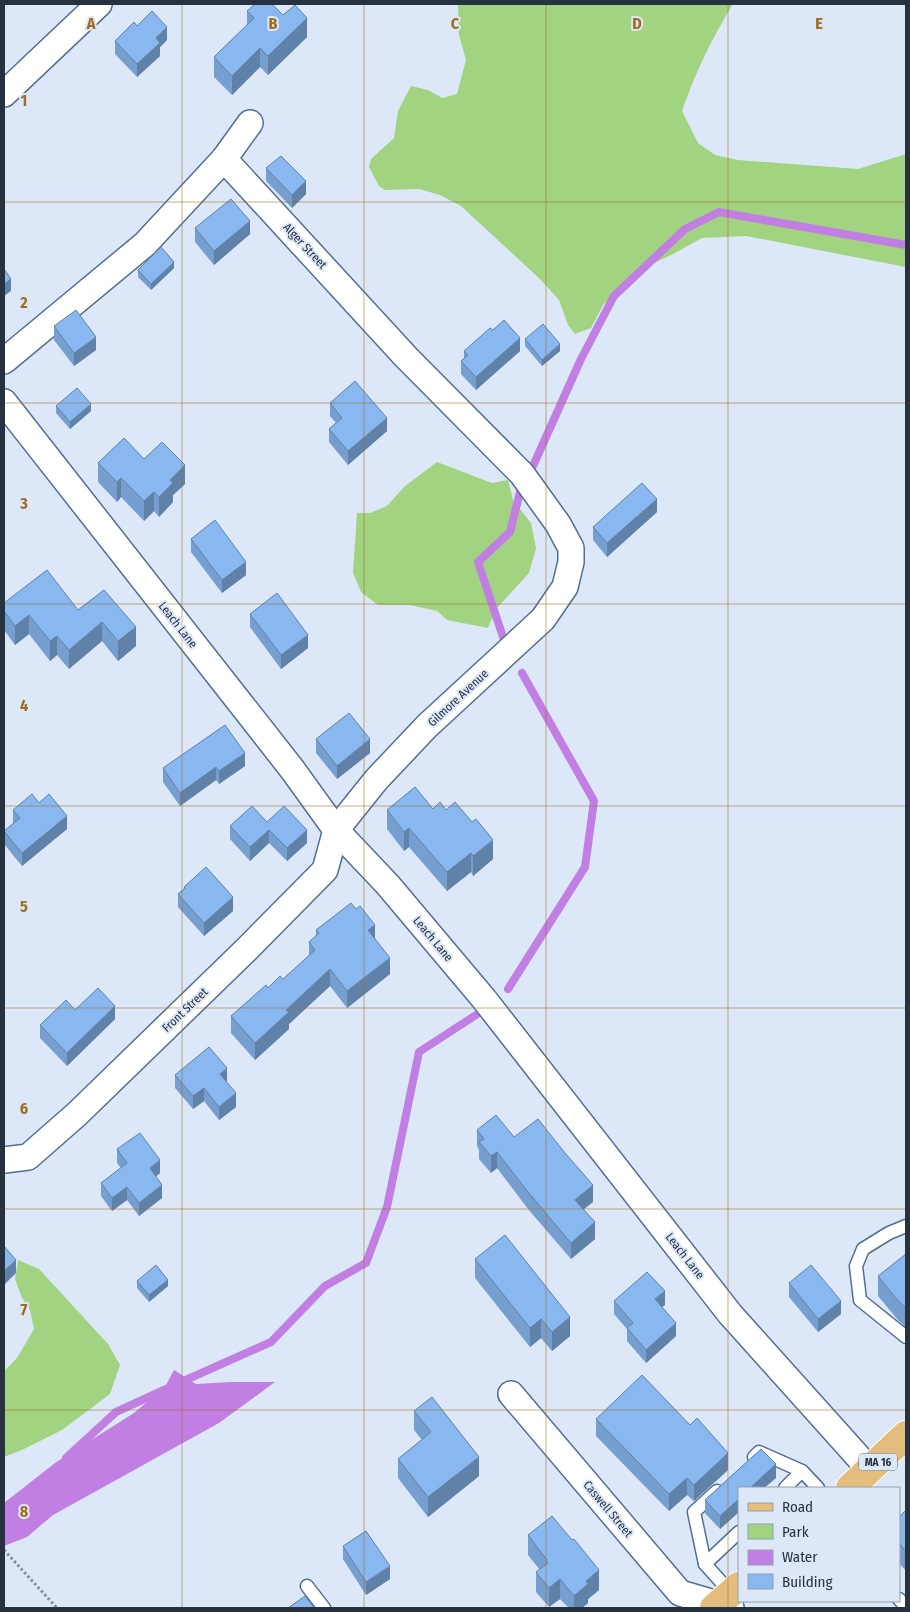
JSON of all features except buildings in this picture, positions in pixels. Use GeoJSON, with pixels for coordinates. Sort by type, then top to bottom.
{"type":"FeatureCollection","features":[{"type":"Feature","properties":{"kind":"main road","name":"MA 16"},"geometry":{"type":"LineString","coordinates":[[851,1487],[906,1435]]}},
{"type":"Feature","properties":{"kind":"street"},"geometry":{"type":"LineString","coordinates":[[4,94],[99,4]]}},
{"type":"Feature","properties":{"kind":"street"},"geometry":{"type":"LineString","coordinates":[[4,361],[145,244],[224,158],[250,123]]}},
{"type":"Feature","properties":{"kind":"street","name":"Alger Street"},"geometry":{"type":"LineString","coordinates":[[224,158],[406,356],[522,474],[558,524],[571,548],[571,562]]}},
{"type":"Feature","properties":{"kind":"street","name":"Leach Lane"},"geometry":{"type":"LineString","coordinates":[[4,402],[292,769],[336,830],[388,885],[484,999],[730,1314],[870,1470]]}},
{"type":"Feature","properties":{"kind":"street","name":"Gilmore Avenue"},"geometry":{"type":"LineString","coordinates":[[336,830],[376,780],[427,726],[543,619],[565,587],[571,562]]}},
{"type":"Feature","properties":{"kind":"street","name":"Front Street"},"geometry":{"type":"LineString","coordinates":[[4,1160],[28,1157],[70,1120],[247,949],[325,870],[336,830]]}},
{"type":"Feature","properties":{"kind":"street","name":"Caswell Street"},"geometry":{"type":"LineString","coordinates":[[511,1394],[680,1593],[727,1600]]}},
{"type":"Feature","properties":{"kind":"lane"},"geometry":{"type":"LineString","coordinates":[[906,1226],[889,1233],[863,1249],[856,1266],[860,1300],[906,1337]]}},
{"type":"Feature","properties":{"kind":"lane"},"geometry":{"type":"LineString","coordinates":[[744,1466],[759,1452],[802,1471],[817,1487]]}},
{"type":"Feature","properties":{"kind":"lane"},"geometry":{"type":"LineString","coordinates":[[786,1487],[802,1471]]}},
{"type":"Feature","properties":{"kind":"lane"},"geometry":{"type":"LineString","coordinates":[[723,1486],[694,1512],[706,1564],[727,1600]]}},
{"type":"Feature","properties":{"kind":"lane"},"geometry":{"type":"LineString","coordinates":[[706,1564],[738,1533]]}},
{"type":"Feature","properties":{"kind":"lane"},"geometry":{"type":"LineString","coordinates":[[307,1586],[324,1608]]}},
{"type":"Feature","properties":{"kind":"path"},"geometry":{"type":"LineString","coordinates":[[4,1550],[56,1608]]}},
{"type":"Feature","properties":{"kind":"green space"},"geometry":{"type":"Polygon","coordinates":[[[458,4],[733,4],[704,56],[682,111],[698,143],[715,155],[738,160],[858,169],[906,154],[906,267],[746,236],[702,238],[633,273],[603,305],[591,328],[575,334],[568,325],[559,300],[540,279],[461,206],[440,195],[419,189],[385,190],[379,186],[369,167],[371,159],[394,138],[398,111],[411,86],[428,90],[442,98],[457,94],[466,60],[459,35],[458,4]]]}},
{"type":"Feature","properties":{"kind":"green space"},"geometry":{"type":"Polygon","coordinates":[[[437,462],[492,483],[508,480],[513,500],[531,523],[536,548],[529,573],[496,609],[488,628],[447,620],[437,611],[410,605],[378,605],[361,592],[353,573],[357,513],[370,513],[387,506],[404,487],[437,462]]]}},
{"type":"Feature","properties":{"kind":"green space"},"geometry":{"type":"Polygon","coordinates":[[[18,1260],[39,1269],[108,1344],[120,1365],[110,1394],[62,1430],[4,1457],[4,1371],[17,1358],[34,1329],[30,1310],[22,1298],[15,1279],[18,1260]]]}},
{"type":"Feature","properties":{"kind":"water"},"geometry":{"type":"Polygon","coordinates":[[[174,1370],[196,1384],[275,1382],[219,1423],[53,1515],[27,1537],[4,1546],[4,1503],[55,1463],[134,1413],[165,1387],[174,1370]]]}},
{"type":"Feature","properties":{"kind":"waterway"},"geometry":{"type":"LineString","coordinates":[[533,466],[581,359],[614,296],[685,229],[719,212],[906,245]]}},
{"type":"Feature","properties":{"kind":"waterway"},"geometry":{"type":"LineString","coordinates":[[504,640],[478,562],[510,532],[520,492]]}},
{"type":"Feature","properties":{"kind":"waterway"},"geometry":{"type":"LineString","coordinates":[[508,989],[585,867],[594,801],[522,673]]}},
{"type":"Feature","properties":{"kind":"waterway"},"geometry":{"type":"LineString","coordinates":[[179,1383],[271,1342],[325,1286],[366,1263],[387,1207],[419,1052],[476,1015]]}},
{"type":"Feature","properties":{"kind":"waterway"},"geometry":{"type":"LineString","coordinates":[[66,1458],[116,1412],[166,1389]]}}]}
